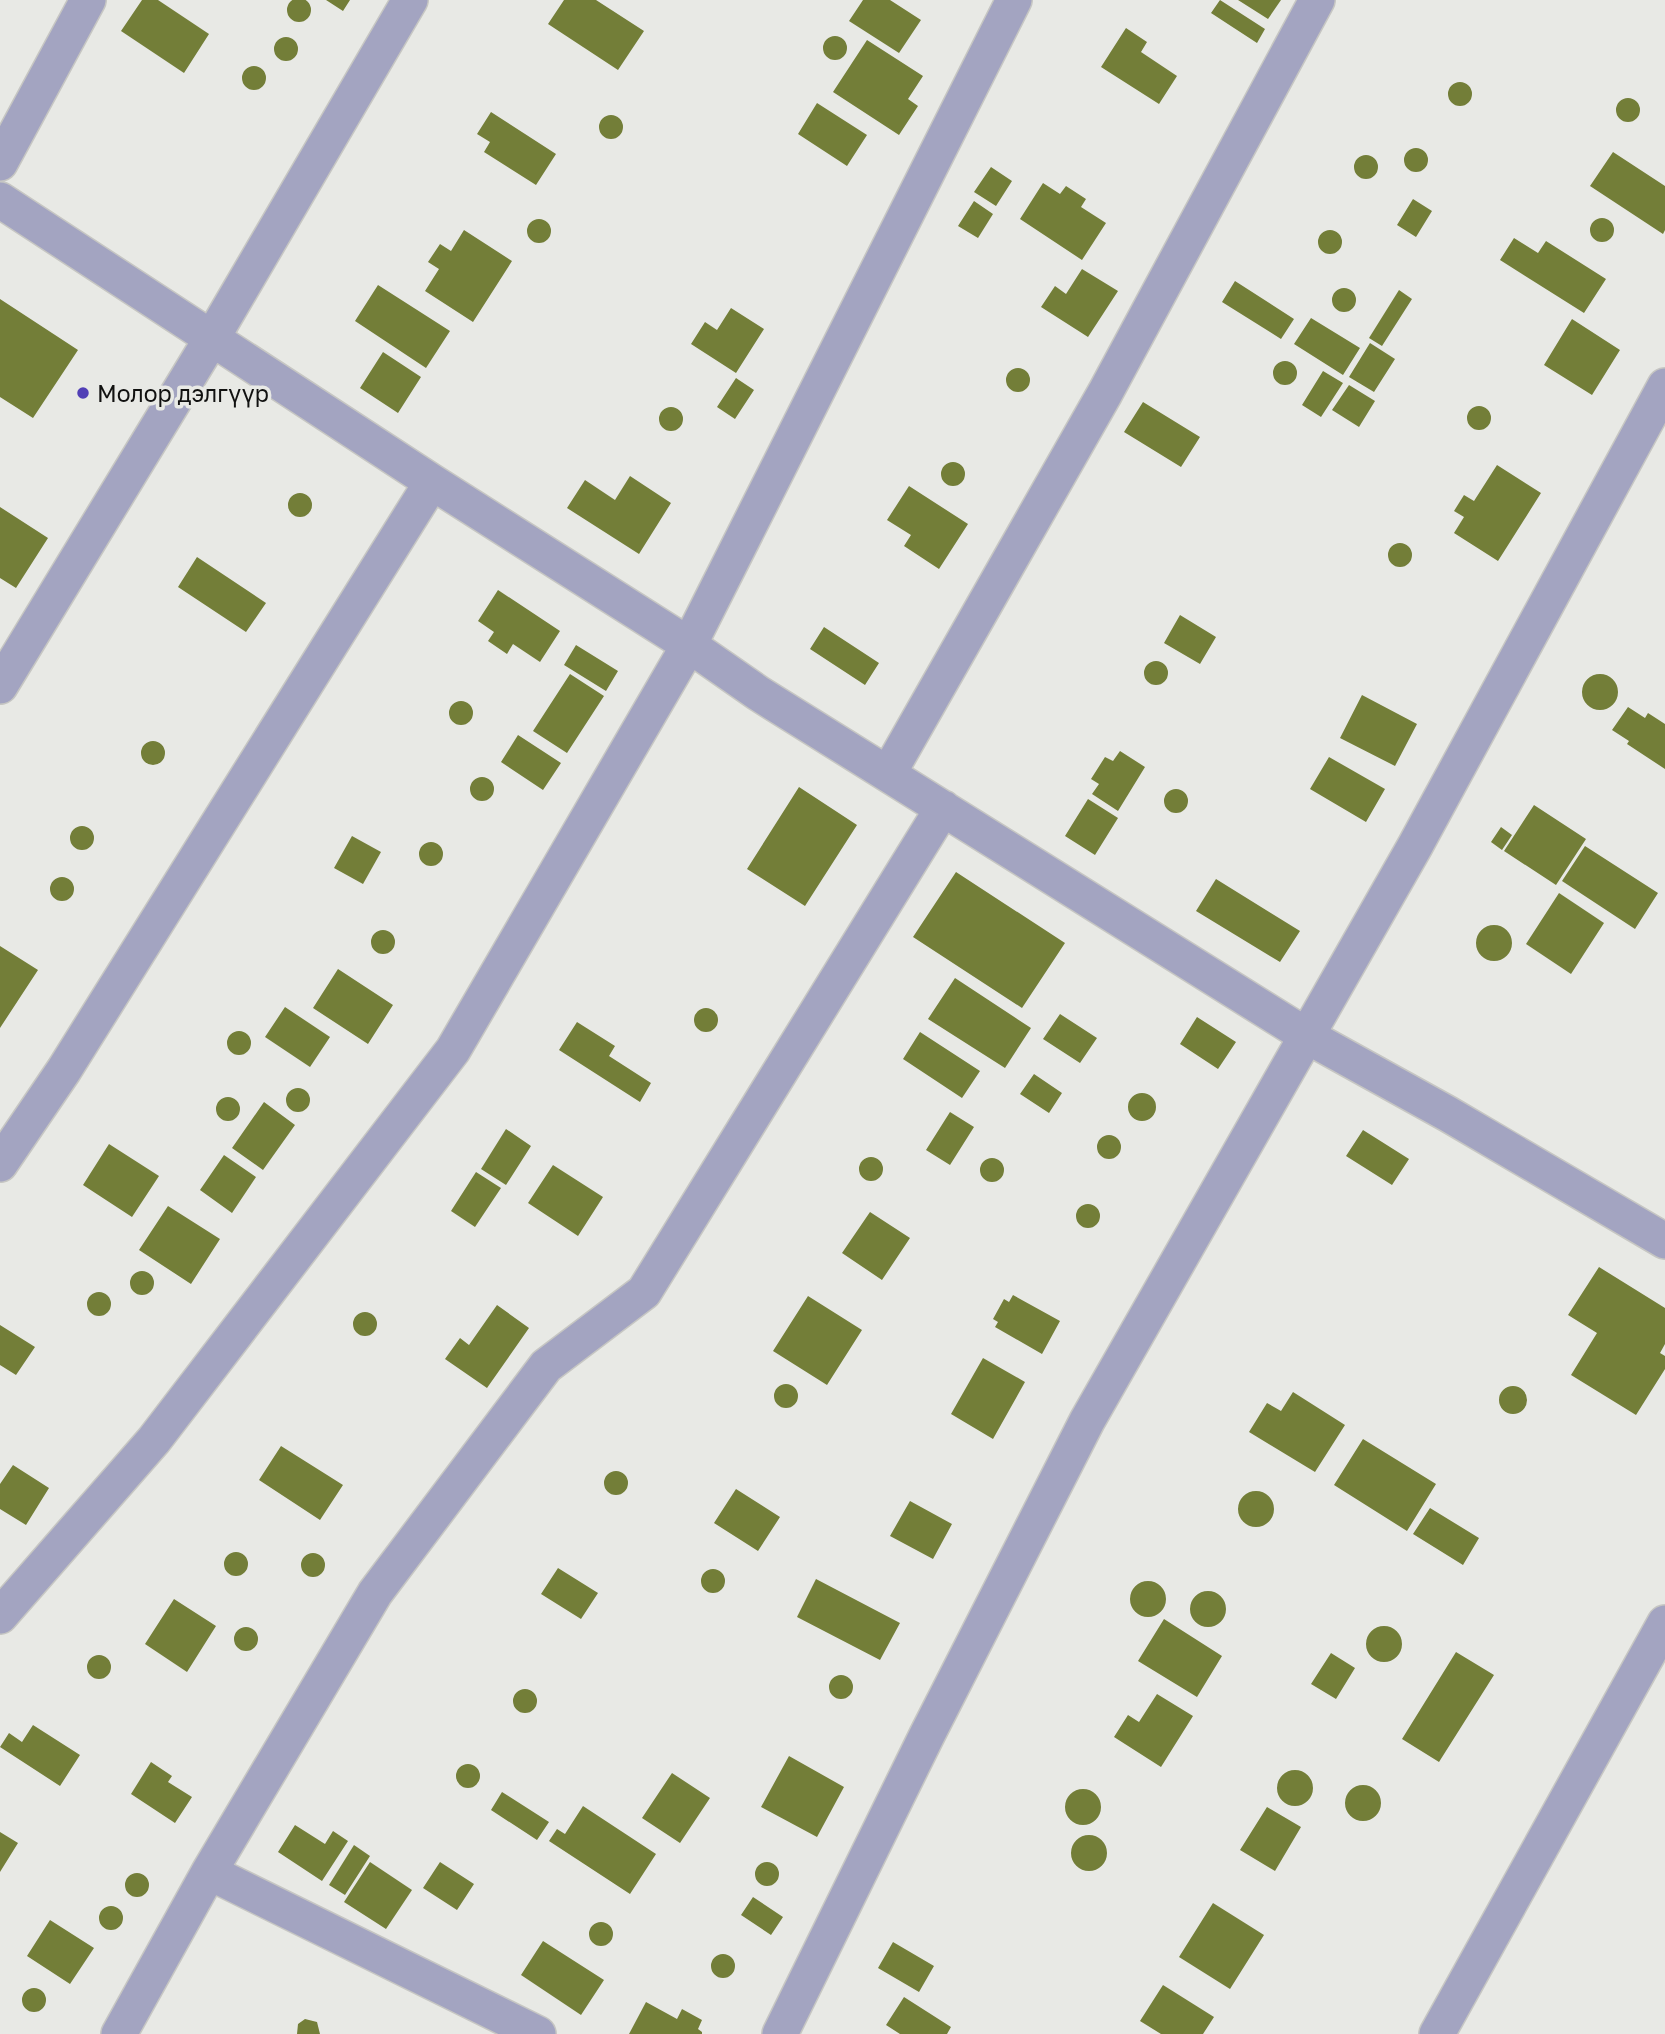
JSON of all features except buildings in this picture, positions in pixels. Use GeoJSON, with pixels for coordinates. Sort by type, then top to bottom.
{"type":"FeatureCollection","features":[{"type":"Feature","properties":{"kind":"street"},"geometry":{"type":"LineString","coordinates":[[0,163],[88,0]]}},
{"type":"Feature","properties":{"kind":"street"},"geometry":{"type":"LineString","coordinates":[[0,686],[212,338],[410,0]]}},
{"type":"Feature","properties":{"kind":"street"},"geometry":{"type":"LineString","coordinates":[[0,1616],[154,1440],[453,1050],[689,645],[1014,0]]}},
{"type":"Feature","properties":{"kind":"street"},"geometry":{"type":"LineString","coordinates":[[888,774],[1105,393],[1317,0]]}},
{"type":"Feature","properties":{"kind":"street"},"geometry":{"type":"LineString","coordinates":[[0,200],[432,482],[689,645],[758,693],[1307,1036],[1448,1114],[1665,1241]]}},
{"type":"Feature","properties":{"kind":"street"},"geometry":{"type":"LineString","coordinates":[[780,2034],[926,1735],[1087,1421],[1415,846],[1665,386]]}},
{"type":"Feature","properties":{"kind":"street"},"geometry":{"type":"LineString","coordinates":[[0,1164],[64,1070],[432,482]]}},
{"type":"Feature","properties":{"kind":"street"},"geometry":{"type":"LineString","coordinates":[[119,2034],[209,1872],[375,1593],[546,1366],[643,1292],[943,808]]}},
{"type":"Feature","properties":{"kind":"street"},"geometry":{"type":"LineString","coordinates":[[1437,2034],[1665,1623]]}},
{"type":"Feature","properties":{"kind":"street"},"geometry":{"type":"LineString","coordinates":[[209,1872],[538,2034]]}},
{"type":"Feature","properties":{"kind":"place","name":"Молор дэлгүүр"},"geometry":{"type":"Point","coordinates":[83,393]}}]}
